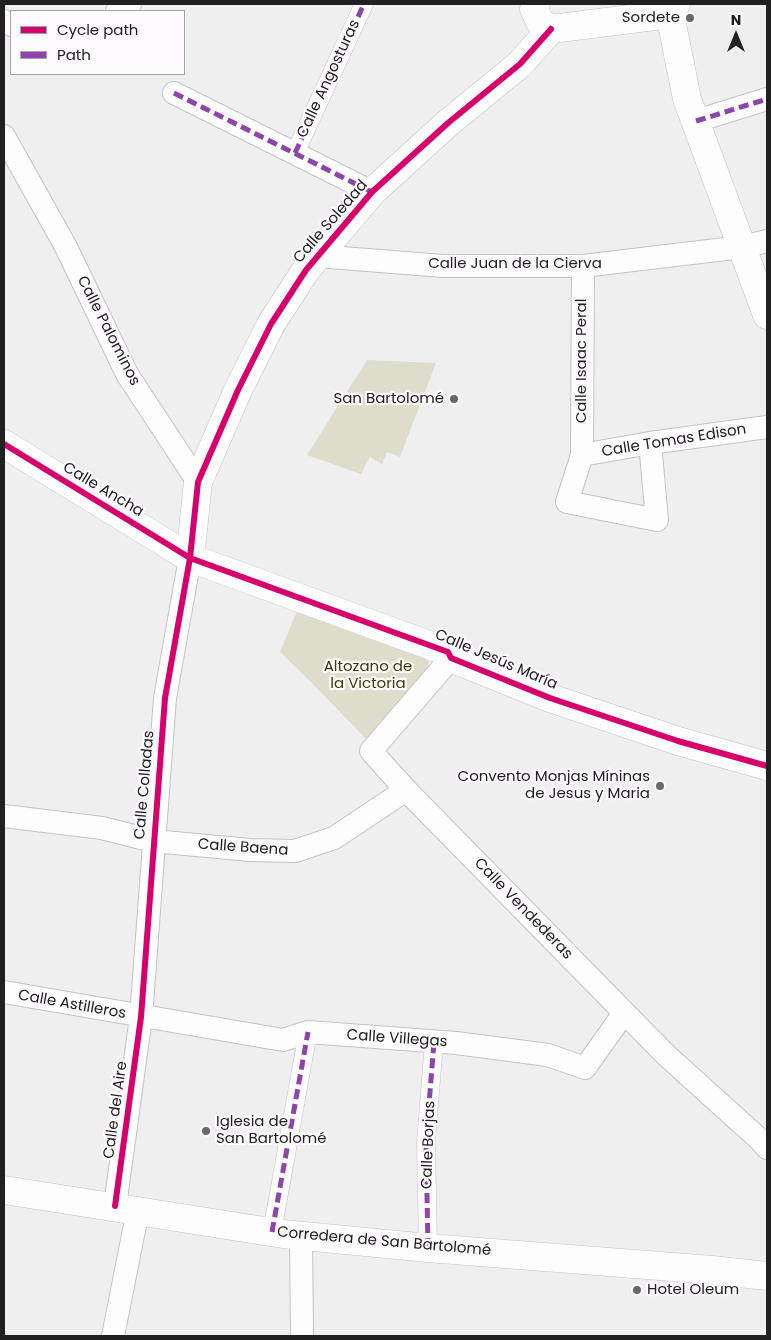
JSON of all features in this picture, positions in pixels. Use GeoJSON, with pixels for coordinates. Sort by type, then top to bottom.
{"type":"FeatureCollection","features":[{"type":"Feature","properties":{"kind":"street","name":"Calle Angosturas"},"geometry":{"type":"LineString","coordinates":[[295,154],[364,4]]}},
{"type":"Feature","properties":{"kind":"street"},"geometry":{"type":"LineString","coordinates":[[533,12],[673,9],[687,98],[696,121],[755,244],[767,315]]}},
{"type":"Feature","properties":{"kind":"street","name":"Calle Soledad"},"geometry":{"type":"LineString","coordinates":[[198,482],[238,390],[271,324],[306,270],[372,192],[448,123],[520,64],[533,12]]}},
{"type":"Feature","properties":{"kind":"street"},"geometry":{"type":"LineString","coordinates":[[174,93],[372,192]]}},
{"type":"Feature","properties":{"kind":"street"},"geometry":{"type":"LineString","coordinates":[[696,121],[767,99]]}},
{"type":"Feature","properties":{"kind":"street","name":"Calle Palominos"},"geometry":{"type":"LineString","coordinates":[[4,136],[66,246],[127,374],[198,482]]}},
{"type":"Feature","properties":{"kind":"street","name":"Calle Juan de la Cierva"},"geometry":{"type":"LineString","coordinates":[[317,256],[443,266],[583,266],[755,244]]}},
{"type":"Feature","properties":{"kind":"street","name":"Calle Isaac Peral"},"geometry":{"type":"LineString","coordinates":[[583,266],[582,455],[567,502],[657,520],[650,443]]}},
{"type":"Feature","properties":{"kind":"street","name":"Calle Tomas Edison"},"geometry":{"type":"LineString","coordinates":[[582,455],[767,426]]}},
{"type":"Feature","properties":{"kind":"street","name":"Calle Ancha"},"geometry":{"type":"LineString","coordinates":[[4,444],[190,558]]}},
{"type":"Feature","properties":{"kind":"street"},"geometry":{"type":"LineString","coordinates":[[190,558],[198,482]]}},
{"type":"Feature","properties":{"kind":"street","name":"Calle Jesús María"},"geometry":{"type":"LineString","coordinates":[[190,558],[448,652],[451,658],[559,701],[678,741],[767,766]]}},
{"type":"Feature","properties":{"kind":"street","name":"Calle Colladas"},"geometry":{"type":"LineString","coordinates":[[141,1017],[165,698],[190,558]]}},
{"type":"Feature","properties":{"kind":"street","name":"Calle Vendederas"},"geometry":{"type":"LineString","coordinates":[[451,658],[371,751],[406,790],[624,1013],[665,1054],[759,1138],[767,1148]]}},
{"type":"Feature","properties":{"kind":"street","name":"Calle Baena"},"geometry":{"type":"LineString","coordinates":[[4,816],[102,828],[153,841],[295,852],[334,838],[406,790]]}},
{"type":"Feature","properties":{"kind":"street","name":"Calle Astilleros"},"geometry":{"type":"LineString","coordinates":[[4,992],[141,1017]]}},
{"type":"Feature","properties":{"kind":"street","name":"Calle Villegas"},"geometry":{"type":"LineString","coordinates":[[141,1017],[283,1040],[308,1032],[456,1043],[548,1055],[585,1068],[624,1013]]}},
{"type":"Feature","properties":{"kind":"street","name":"Calle del Aire"},"geometry":{"type":"LineString","coordinates":[[114,1336],[127,1208],[141,1017]]}},
{"type":"Feature","properties":{"kind":"street"},"geometry":{"type":"LineString","coordinates":[[272,1232],[308,1032]]}},
{"type":"Feature","properties":{"kind":"street","name":"Calle Borjas"},"geometry":{"type":"LineString","coordinates":[[428,1248],[426,1142],[434,1042]]}},
{"type":"Feature","properties":{"kind":"street","name":"Corredera de San Bartolomé"},"geometry":{"type":"LineString","coordinates":[[4,1190],[301,1236],[767,1276]]}},
{"type":"Feature","properties":{"kind":"street"},"geometry":{"type":"LineString","coordinates":[[301,1236],[302,1336]]}},
{"type":"Feature","properties":{"kind":"green space"},"geometry":{"type":"Polygon","coordinates":[[[367,360],[436,363],[400,457],[387,452],[382,464],[370,457],[361,474],[307,455],[367,360]]]}},
{"type":"Feature","properties":{"kind":"green space","name":"Altozano de la Victoria"},"geometry":{"type":"Polygon","coordinates":[[[300,604],[410,643],[429,662],[424,680],[369,742],[280,652],[300,604]]]}},
{"type":"Feature","properties":{"kind":"marked path"},"geometry":{"type":"LineString","coordinates":[[295,153],[364,4]]}},
{"type":"Feature","properties":{"kind":"marked path"},"geometry":{"type":"LineString","coordinates":[[174,93],[372,192]]}},
{"type":"Feature","properties":{"kind":"marked path"},"geometry":{"type":"LineString","coordinates":[[696,121],[767,99]]}},
{"type":"Feature","properties":{"kind":"marked path"},"geometry":{"type":"LineString","coordinates":[[272,1232],[308,1032]]}},
{"type":"Feature","properties":{"kind":"marked path"},"geometry":{"type":"LineString","coordinates":[[428,1248],[426,1142],[434,1042]]}},
{"type":"Feature","properties":{"kind":"cycle path"},"geometry":{"type":"LineString","coordinates":[[115,1206],[141,1017],[165,698],[190,558],[198,482],[238,390],[271,324],[306,270],[372,192],[448,123],[520,64],[551,29]]}},
{"type":"Feature","properties":{"kind":"cycle path"},"geometry":{"type":"LineString","coordinates":[[4,444],[190,558],[448,652],[451,658],[550,698],[678,741],[767,766]]}},
{"type":"Feature","properties":{"kind":"place","name":"Sordete"},"geometry":{"type":"Point","coordinates":[690,18]}},
{"type":"Feature","properties":{"kind":"place","name":"San Bartolomé"},"geometry":{"type":"Point","coordinates":[454,399]}},
{"type":"Feature","properties":{"kind":"place","name":"Convento Monjas Míninas de Jesus y Maria"},"geometry":{"type":"Point","coordinates":[660,786]}},
{"type":"Feature","properties":{"kind":"place","name":"Iglesia de San Bartolomé"},"geometry":{"type":"Point","coordinates":[206,1131]}},
{"type":"Feature","properties":{"kind":"place","name":"Hotel Oleum"},"geometry":{"type":"Point","coordinates":[637,1290]}}]}
